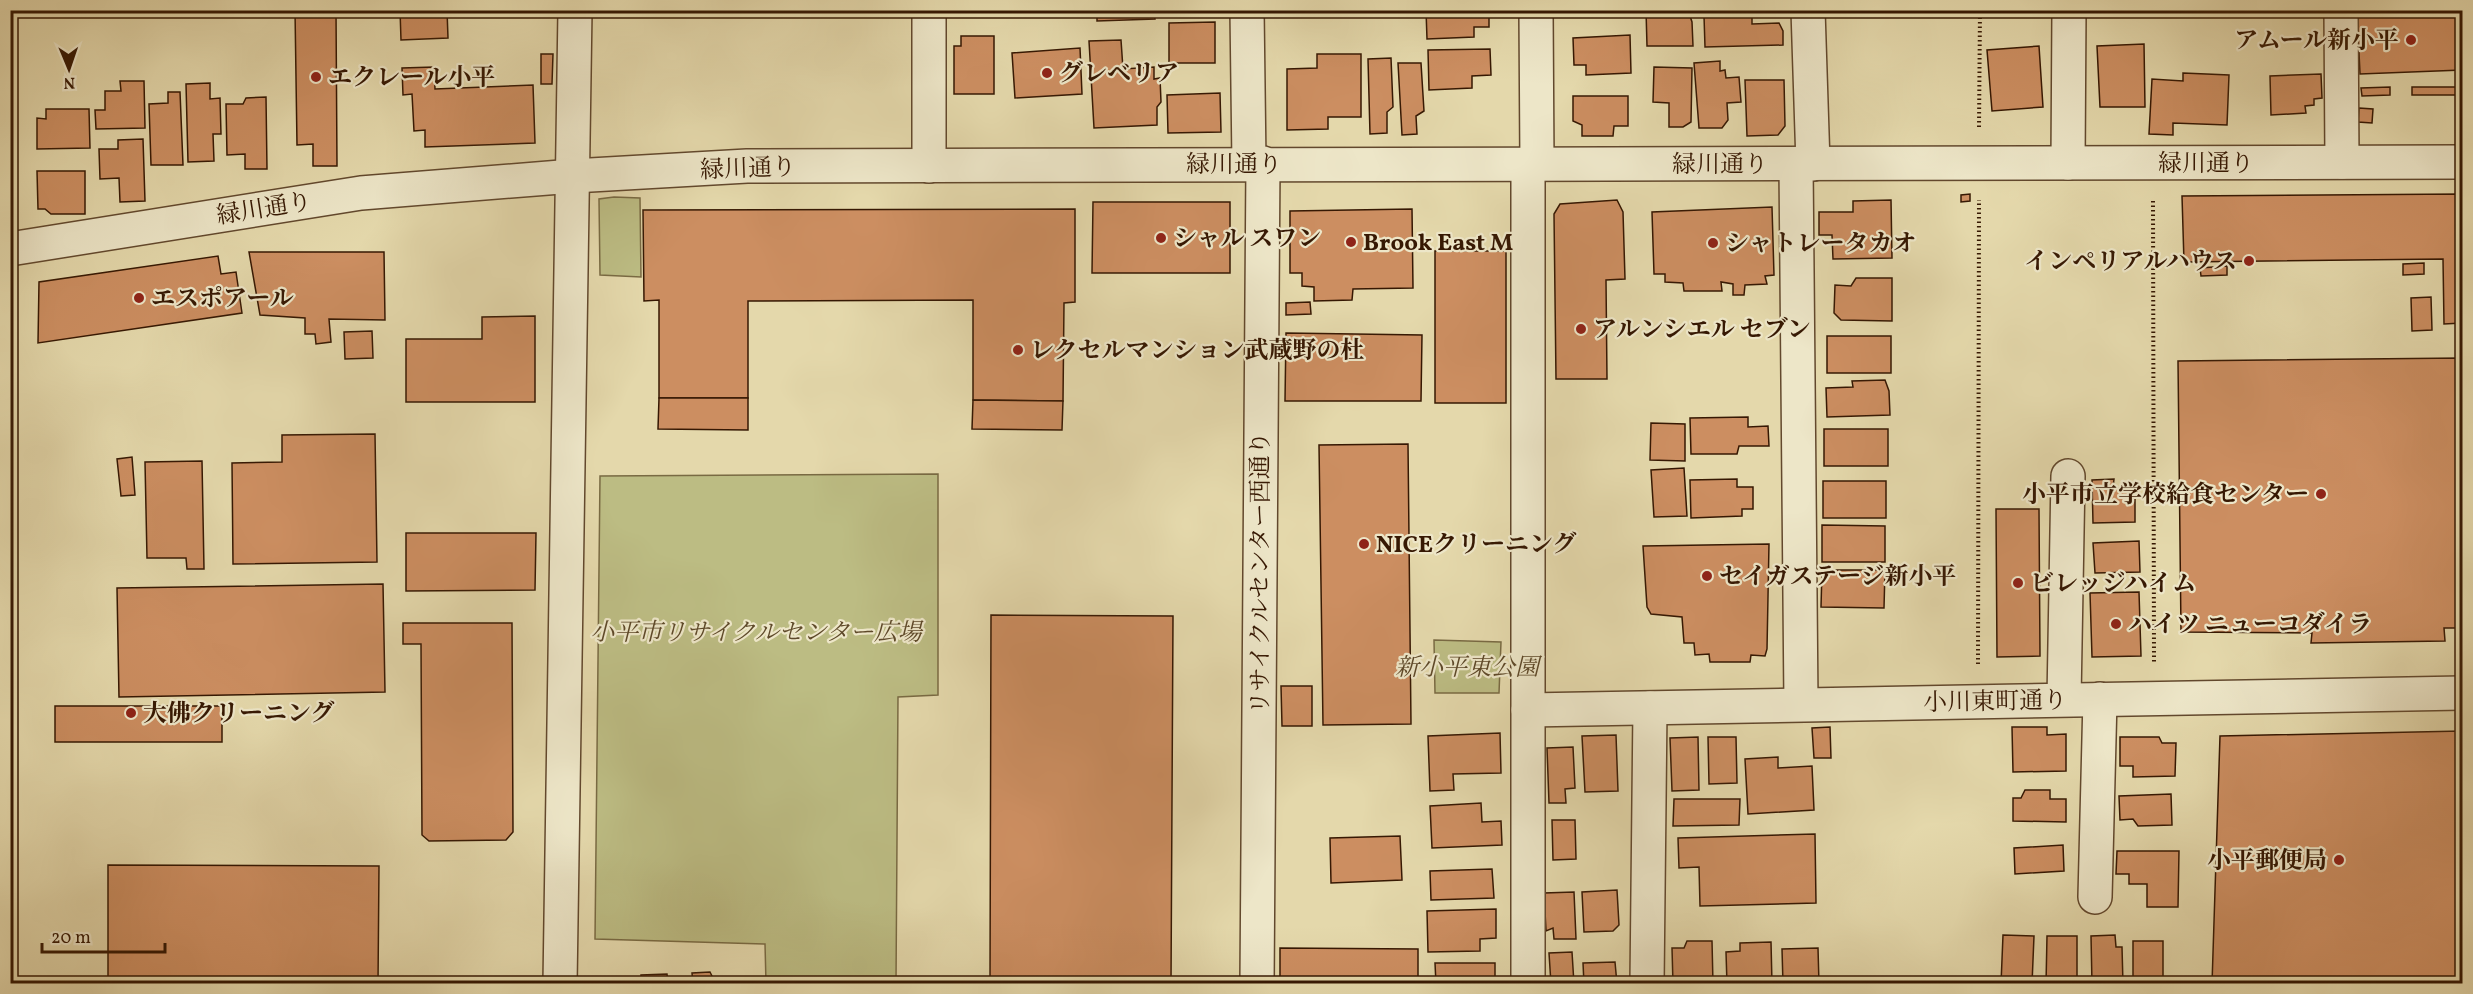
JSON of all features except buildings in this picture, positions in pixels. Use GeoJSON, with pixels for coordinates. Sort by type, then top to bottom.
{"type":"FeatureCollection","features":[{"type":"Feature","properties":{"kind":"street"},"geometry":{"type":"LineString","coordinates":[[560,984],[575,10]]}},
{"type":"Feature","properties":{"kind":"street"},"geometry":{"type":"LineString","coordinates":[[929,10],[929,166]]}},
{"type":"Feature","properties":{"kind":"street","name":"リサイクルセンター西通り"},"geometry":{"type":"LineString","coordinates":[[1247,10],[1256,164],[1257,984]]}},
{"type":"Feature","properties":{"kind":"street"},"geometry":{"type":"LineString","coordinates":[[1528,984],[1528,710],[1536,10]]}},
{"type":"Feature","properties":{"kind":"street"},"geometry":{"type":"LineString","coordinates":[[1801,704],[1808,10]]}},
{"type":"Feature","properties":{"kind":"street"},"geometry":{"type":"LineString","coordinates":[[2068,164],[2069,10]]}},
{"type":"Feature","properties":{"kind":"street"},"geometry":{"type":"LineString","coordinates":[[2341,10],[2342,162]]}},
{"type":"Feature","properties":{"kind":"street","name":"緑川通り"},"geometry":{"type":"LineString","coordinates":[[10,249],[361,193],[573,176],[747,166],[1979,165],[2463,162]]}},
{"type":"Feature","properties":{"kind":"street"},"geometry":{"type":"LineString","coordinates":[[2064,699],[2068,476]]}},
{"type":"Feature","properties":{"kind":"street","name":"小川東町通り"},"geometry":{"type":"LineString","coordinates":[[1528,710],[2463,693]]}},
{"type":"Feature","properties":{"kind":"street"},"geometry":{"type":"LineString","coordinates":[[2095,897],[2100,699]]}},
{"type":"Feature","properties":{"kind":"street"},"geometry":{"type":"LineString","coordinates":[[1647,984],[1650,708]]}},
{"type":"Feature","properties":{"kind":"path"},"geometry":{"type":"LineString","coordinates":[[1978,701],[1980,10]]}},
{"type":"Feature","properties":{"kind":"path"},"geometry":{"type":"LineString","coordinates":[[2153,192],[2154,698]]}},
{"type":"Feature","properties":{"kind":"green space"},"geometry":{"type":"Polygon","coordinates":[[[640,198],[641,277],[600,275],[599,199],[640,198]]]}},
{"type":"Feature","properties":{"kind":"green space","name":"小平市リサイクルセンター広場"},"geometry":{"type":"Polygon","coordinates":[[[938,474],[938,695],[898,697],[896,983],[766,983],[765,944],[595,939],[600,476],[938,474]]]}},
{"type":"Feature","properties":{"kind":"green space","name":"新小平東公園"},"geometry":{"type":"Polygon","coordinates":[[[1434,640],[1501,642],[1499,693],[1435,693],[1434,640]]]}},
{"type":"Feature","properties":{"kind":"place","name":"アムール新小平"},"geometry":{"type":"Point","coordinates":[2411,40]}},
{"type":"Feature","properties":{"kind":"place","name":"グレベリア"},"geometry":{"type":"Point","coordinates":[1047,73]}},
{"type":"Feature","properties":{"kind":"place","name":"エクレール小平"},"geometry":{"type":"Point","coordinates":[316,77]}},
{"type":"Feature","properties":{"kind":"place","name":"シャル スワン"},"geometry":{"type":"Point","coordinates":[1161,238]}},
{"type":"Feature","properties":{"kind":"place","name":"Brook East M"},"geometry":{"type":"Point","coordinates":[1351,242]}},
{"type":"Feature","properties":{"kind":"place","name":"シャトレータカオ"},"geometry":{"type":"Point","coordinates":[1713,243]}},
{"type":"Feature","properties":{"kind":"place","name":"インペリアルハウス"},"geometry":{"type":"Point","coordinates":[2249,261]}},
{"type":"Feature","properties":{"kind":"place","name":"エスポアール"},"geometry":{"type":"Point","coordinates":[139,298]}},
{"type":"Feature","properties":{"kind":"place","name":"アルンシエル セブン"},"geometry":{"type":"Point","coordinates":[1581,329]}},
{"type":"Feature","properties":{"kind":"place","name":"レクセルマンション武蔵野の杜"},"geometry":{"type":"Point","coordinates":[1018,350]}},
{"type":"Feature","properties":{"kind":"place","name":"小平市立学校給食センター"},"geometry":{"type":"Point","coordinates":[2321,494]}},
{"type":"Feature","properties":{"kind":"place","name":"NICEクリーニング"},"geometry":{"type":"Point","coordinates":[1364,544]}},
{"type":"Feature","properties":{"kind":"place","name":"セイガステージ新小平"},"geometry":{"type":"Point","coordinates":[1707,576]}},
{"type":"Feature","properties":{"kind":"place","name":"ビレッジハイム"},"geometry":{"type":"Point","coordinates":[2018,583]}},
{"type":"Feature","properties":{"kind":"place","name":"ハイツ ニューコダイラ"},"geometry":{"type":"Point","coordinates":[2116,624]}},
{"type":"Feature","properties":{"kind":"place","name":"大佛クリーニング"},"geometry":{"type":"Point","coordinates":[131,713]}},
{"type":"Feature","properties":{"kind":"place","name":"小平郵便局"},"geometry":{"type":"Point","coordinates":[2339,860]}}]}
